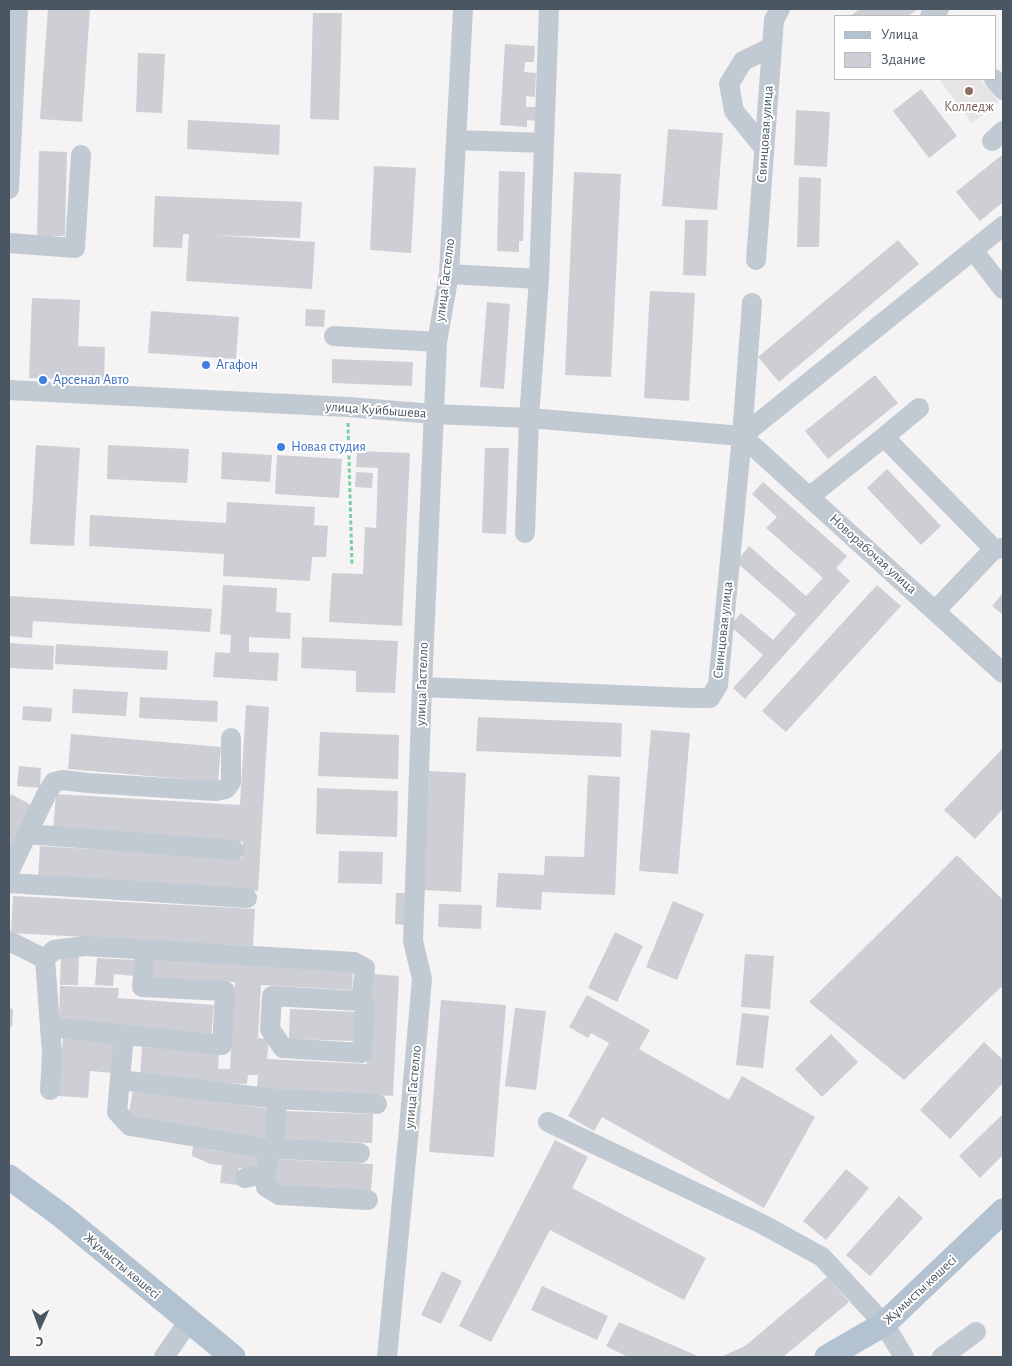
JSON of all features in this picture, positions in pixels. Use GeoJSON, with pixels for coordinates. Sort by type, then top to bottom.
{"type":"FeatureCollection","features":[{"type":"Feature","properties":{"kind":"main road","name":"Жұмысты көшесі"},"geometry":{"type":"LineString","coordinates":[[9,1178],[62,1216],[233,1357]]}},
{"type":"Feature","properties":{"kind":"main road","name":"Жұмысты көшесі"},"geometry":{"type":"LineString","coordinates":[[828,1357],[884,1324],[1003,1211]]}},
{"type":"Feature","properties":{"kind":"street"},"geometry":{"type":"LineString","coordinates":[[9,188],[10,138],[18,9]]}},
{"type":"Feature","properties":{"kind":"street","name":"улица Гастелло"},"geometry":{"type":"LineString","coordinates":[[387,1357],[422,979],[413,941],[422,688],[437,342],[449,274],[463,9]]}},
{"type":"Feature","properties":{"kind":"street"},"geometry":{"type":"LineString","coordinates":[[525,533],[529,418],[539,279],[549,9]]}},
{"type":"Feature","properties":{"kind":"street","name":"Свинцовая улица"},"geometry":{"type":"LineString","coordinates":[[756,260],[774,20],[780,9]]}},
{"type":"Feature","properties":{"kind":"street"},"geometry":{"type":"LineString","coordinates":[[764,148],[734,111],[729,84],[743,61],[772,47]]}},
{"type":"Feature","properties":{"kind":"street"},"geometry":{"type":"LineString","coordinates":[[995,80],[1003,90]]}},
{"type":"Feature","properties":{"kind":"street"},"geometry":{"type":"LineString","coordinates":[[456,140],[544,143]]}},
{"type":"Feature","properties":{"kind":"street"},"geometry":{"type":"LineString","coordinates":[[9,243],[75,248],[81,155]]}},
{"type":"Feature","properties":{"kind":"street"},"geometry":{"type":"LineString","coordinates":[[742,436],[1003,226]]}},
{"type":"Feature","properties":{"kind":"street"},"geometry":{"type":"LineString","coordinates":[[973,250],[1003,289]]}},
{"type":"Feature","properties":{"kind":"street"},"geometry":{"type":"LineString","coordinates":[[449,274],[539,279]]}},
{"type":"Feature","properties":{"kind":"street","name":"Свинцовая улица"},"geometry":{"type":"LineString","coordinates":[[422,688],[710,698],[718,685],[742,436],[752,303]]}},
{"type":"Feature","properties":{"kind":"street"},"geometry":{"type":"LineString","coordinates":[[334,336],[437,342]]}},
{"type":"Feature","properties":{"kind":"street","name":"улица Куйбышева"},"geometry":{"type":"LineString","coordinates":[[9,390],[529,418],[742,436]]}},
{"type":"Feature","properties":{"kind":"street"},"geometry":{"type":"LineString","coordinates":[[809,497],[919,408]]}},
{"type":"Feature","properties":{"kind":"street","name":"Новорабочая улица"},"geometry":{"type":"LineString","coordinates":[[742,436],[1003,673]]}},
{"type":"Feature","properties":{"kind":"street"},"geometry":{"type":"LineString","coordinates":[[884,437],[999,548],[935,611]]}},
{"type":"Feature","properties":{"kind":"street"},"geometry":{"type":"LineString","coordinates":[[9,872],[54,782],[63,780],[88,784],[216,791],[226,789],[231,782],[231,738]]}},
{"type":"Feature","properties":{"kind":"street"},"geometry":{"type":"LineString","coordinates":[[27,834],[234,850]]}},
{"type":"Feature","properties":{"kind":"street"},"geometry":{"type":"LineString","coordinates":[[9,883],[247,898]]}},
{"type":"Feature","properties":{"kind":"street"},"geometry":{"type":"LineString","coordinates":[[9,941],[45,959]]}},
{"type":"Feature","properties":{"kind":"street"},"geometry":{"type":"LineString","coordinates":[[50,1090],[52,1054],[45,959],[54,950],[85,946],[354,962],[365,968],[361,1001],[365,1008],[362,1052],[283,1048],[270,1029],[272,996],[361,1001]]}},
{"type":"Feature","properties":{"kind":"street"},"geometry":{"type":"LineString","coordinates":[[50,1027],[222,1045],[225,991],[142,987],[145,950]]}},
{"type":"Feature","properties":{"kind":"street"},"geometry":{"type":"LineString","coordinates":[[124,1035],[117,1112],[130,1126],[271,1148],[360,1153]]}},
{"type":"Feature","properties":{"kind":"street"},"geometry":{"type":"LineString","coordinates":[[120,1080],[277,1099],[377,1104]]}},
{"type":"Feature","properties":{"kind":"street"},"geometry":{"type":"LineString","coordinates":[[277,1099],[266,1187],[278,1195],[368,1200]]}},
{"type":"Feature","properties":{"kind":"street"},"geometry":{"type":"LineString","coordinates":[[548,1122],[762,1224],[822,1257],[884,1324],[904,1357]]}},
{"type":"Feature","properties":{"kind":"street"},"geometry":{"type":"LineString","coordinates":[[245,1178],[267,1173]]}},
{"type":"Feature","properties":{"kind":"street"},"geometry":{"type":"LineString","coordinates":[[164,1357],[189,1321]]}},
{"type":"Feature","properties":{"kind":"street"},"geometry":{"type":"LineString","coordinates":[[942,1357],[976,1332]]}},
{"type":"Feature","properties":{"kind":"path"},"geometry":{"type":"LineString","coordinates":[[348,407],[352,566]]}},
{"type":"Feature","properties":{"kind":"shaded area","name":"Колледж"},"geometry":{"type":"Polygon","coordinates":[[[940,80],[982,80],[999,102],[972,123],[940,80]]]}},
{"type":"Feature","properties":{"kind":"building"},"geometry":{"type":"Polygon","coordinates":[[[48,9],[90,9],[82,122],[40,119],[48,9]]]}},
{"type":"Feature","properties":{"kind":"building"},"geometry":{"type":"Polygon","coordinates":[[[860,9],[918,9],[909,15],[851,15],[860,9]]]}},
{"type":"Feature","properties":{"kind":"building"},"geometry":{"type":"Polygon","coordinates":[[[313,13],[342,13],[339,120],[310,119],[313,13]]]}},
{"type":"Feature","properties":{"kind":"building"},"geometry":{"type":"Polygon","coordinates":[[[505,44],[535,46],[534,62],[525,62],[524,72],[536,73],[535,97],[526,96],[526,107],[537,107],[536,121],[527,120],[527,127],[500,125],[505,44]]]}},
{"type":"Feature","properties":{"kind":"building"},"geometry":{"type":"Polygon","coordinates":[[[138,53],[165,54],[162,113],[136,112],[138,53]]]}},
{"type":"Feature","properties":{"kind":"building"},"geometry":{"type":"Polygon","coordinates":[[[921,89],[957,136],[929,158],[893,111],[921,89]]]}},
{"type":"Feature","properties":{"kind":"building"},"geometry":{"type":"Polygon","coordinates":[[[796,110],[830,112],[827,167],[794,165],[796,110]]]}},
{"type":"Feature","properties":{"kind":"building"},"geometry":{"type":"Polygon","coordinates":[[[188,120],[280,125],[279,155],[187,149],[188,120]]]}},
{"type":"Feature","properties":{"kind":"building"},"geometry":{"type":"Polygon","coordinates":[[[668,129],[723,133],[717,210],[662,206],[668,129]]]}},
{"type":"Feature","properties":{"kind":"building"},"geometry":{"type":"Polygon","coordinates":[[[39,151],[67,152],[65,236],[37,236],[39,151]]]}},
{"type":"Feature","properties":{"kind":"building"},"geometry":{"type":"Polygon","coordinates":[[[1003,154],[1003,202],[980,221],[956,192],[1003,154]]]}},
{"type":"Feature","properties":{"kind":"building"},"geometry":{"type":"Polygon","coordinates":[[[374,166],[416,168],[411,253],[370,250],[374,166]]]}},
{"type":"Feature","properties":{"kind":"building"},"geometry":{"type":"Polygon","coordinates":[[[499,171],[525,172],[523,241],[519,241],[519,252],[497,251],[499,171]]]}},
{"type":"Feature","properties":{"kind":"building"},"geometry":{"type":"Polygon","coordinates":[[[574,172],[621,174],[611,377],[565,375],[574,172]]]}},
{"type":"Feature","properties":{"kind":"building"},"geometry":{"type":"Polygon","coordinates":[[[799,177],[821,178],[819,247],[797,247],[799,177]]]}},
{"type":"Feature","properties":{"kind":"building"},"geometry":{"type":"Polygon","coordinates":[[[155,196],[302,202],[300,238],[212,235],[315,242],[312,289],[186,281],[189,234],[183,234],[182,248],[153,247],[155,196]]]}},
{"type":"Feature","properties":{"kind":"building"},"geometry":{"type":"Polygon","coordinates":[[[685,220],[708,220],[706,276],[683,275],[685,220]]]}},
{"type":"Feature","properties":{"kind":"building"},"geometry":{"type":"Polygon","coordinates":[[[898,240],[919,264],[779,382],[758,357],[898,240]]]}},
{"type":"Feature","properties":{"kind":"building"},"geometry":{"type":"Polygon","coordinates":[[[650,291],[695,293],[689,401],[644,398],[650,291]]]}},
{"type":"Feature","properties":{"kind":"building"},"geometry":{"type":"Polygon","coordinates":[[[32,298],[80,300],[78,346],[105,347],[104,380],[29,378],[32,298]]]}},
{"type":"Feature","properties":{"kind":"building"},"geometry":{"type":"Polygon","coordinates":[[[487,302],[510,304],[504,389],[480,387],[487,302]]]}},
{"type":"Feature","properties":{"kind":"building"},"geometry":{"type":"Polygon","coordinates":[[[306,309],[325,310],[324,327],[305,326],[306,309]]]}},
{"type":"Feature","properties":{"kind":"building"},"geometry":{"type":"Polygon","coordinates":[[[151,311],[239,317],[236,359],[148,353],[151,311]]]}},
{"type":"Feature","properties":{"kind":"building"},"geometry":{"type":"Polygon","coordinates":[[[332,359],[413,362],[412,386],[332,383],[332,359]]]}},
{"type":"Feature","properties":{"kind":"building"},"geometry":{"type":"Polygon","coordinates":[[[875,375],[898,403],[828,459],[805,431],[875,375]]]}},
{"type":"Feature","properties":{"kind":"building"},"geometry":{"type":"Polygon","coordinates":[[[36,445],[80,448],[74,546],[30,544],[36,445]]]}},
{"type":"Feature","properties":{"kind":"building"},"geometry":{"type":"Polygon","coordinates":[[[108,445],[189,449],[187,483],[107,479],[108,445]]]}},
{"type":"Feature","properties":{"kind":"building"},"geometry":{"type":"Polygon","coordinates":[[[485,448],[509,448],[506,534],[482,533],[485,448]]]}},
{"type":"Feature","properties":{"kind":"building"},"geometry":{"type":"Polygon","coordinates":[[[357,451],[410,453],[402,626],[329,622],[332,573],[363,574],[365,527],[376,528],[378,468],[356,467],[357,451]]]}},
{"type":"Feature","properties":{"kind":"building"},"geometry":{"type":"Polygon","coordinates":[[[222,452],[272,455],[270,482],[221,479],[222,452]]]}},
{"type":"Feature","properties":{"kind":"building"},"geometry":{"type":"Polygon","coordinates":[[[277,455],[342,459],[339,498],[275,494],[277,455]]]}},
{"type":"Feature","properties":{"kind":"building"},"geometry":{"type":"Polygon","coordinates":[[[887,469],[941,526],[921,545],[867,488],[887,469]]]}},
{"type":"Feature","properties":{"kind":"building"},"geometry":{"type":"Polygon","coordinates":[[[356,472],[373,473],[372,488],[355,487],[356,472]]]}},
{"type":"Feature","properties":{"kind":"building"},"geometry":{"type":"Polygon","coordinates":[[[763,482],[847,556],[836,568],[850,581],[745,699],[733,688],[763,655],[730,626],[741,613],[773,640],[796,614],[736,562],[749,546],[806,596],[823,578],[766,528],[777,517],[752,494],[763,482]]]}},
{"type":"Feature","properties":{"kind":"building"},"geometry":{"type":"Polygon","coordinates":[[[227,502],[315,507],[314,525],[328,526],[326,557],[312,557],[310,581],[223,576],[224,554],[89,546],[90,515],[226,523],[227,502]]]}},
{"type":"Feature","properties":{"kind":"building"},"geometry":{"type":"Polygon","coordinates":[[[223,585],[277,588],[276,612],[291,613],[290,639],[249,637],[249,652],[279,653],[277,681],[213,677],[215,652],[230,653],[231,635],[220,634],[223,585]]]}},
{"type":"Feature","properties":{"kind":"building"},"geometry":{"type":"Polygon","coordinates":[[[877,585],[901,606],[786,732],[762,711],[877,585]]]}},
{"type":"Feature","properties":{"kind":"building"},"geometry":{"type":"Polygon","coordinates":[[[1003,593],[1003,615],[992,606],[1003,593]]]}},
{"type":"Feature","properties":{"kind":"building"},"geometry":{"type":"Polygon","coordinates":[[[9,596],[212,609],[210,632],[33,621],[32,638],[9,636],[9,596]]]}},
{"type":"Feature","properties":{"kind":"building"},"geometry":{"type":"Polygon","coordinates":[[[302,637],[398,641],[395,693],[356,692],[356,671],[301,668],[302,637]]]}},
{"type":"Feature","properties":{"kind":"building"},"geometry":{"type":"Polygon","coordinates":[[[9,643],[54,646],[53,670],[9,668],[9,643]]]}},
{"type":"Feature","properties":{"kind":"building"},"geometry":{"type":"Polygon","coordinates":[[[56,644],[168,651],[167,670],[55,664],[56,644]]]}},
{"type":"Feature","properties":{"kind":"building"},"geometry":{"type":"Polygon","coordinates":[[[73,689],[128,692],[126,716],[72,713],[73,689]]]}},
{"type":"Feature","properties":{"kind":"building"},"geometry":{"type":"Polygon","coordinates":[[[140,697],[218,701],[217,722],[139,718],[140,697]]]}},
{"type":"Feature","properties":{"kind":"building"},"geometry":{"type":"Polygon","coordinates":[[[246,705],[269,707],[258,891],[38,879],[40,846],[242,858],[243,842],[53,831],[56,794],[240,805],[246,705]]]}},
{"type":"Feature","properties":{"kind":"building"},"geometry":{"type":"Polygon","coordinates":[[[23,706],[52,708],[51,722],[22,720],[23,706]]]}},
{"type":"Feature","properties":{"kind":"building"},"geometry":{"type":"Polygon","coordinates":[[[478,717],[622,723],[621,757],[476,751],[478,717]]]}},
{"type":"Feature","properties":{"kind":"building"},"geometry":{"type":"Polygon","coordinates":[[[651,730],[690,733],[678,874],[639,871],[651,730]]]}},
{"type":"Feature","properties":{"kind":"building"},"geometry":{"type":"Polygon","coordinates":[[[320,732],[399,735],[398,779],[318,776],[320,732]]]}},
{"type":"Feature","properties":{"kind":"building"},"geometry":{"type":"Polygon","coordinates":[[[71,734],[221,747],[218,782],[68,769],[71,734]]]}},
{"type":"Feature","properties":{"kind":"building"},"geometry":{"type":"Polygon","coordinates":[[[1003,748],[1003,809],[975,839],[944,810],[1003,748]]]}},
{"type":"Feature","properties":{"kind":"building"},"geometry":{"type":"Polygon","coordinates":[[[19,766],[41,768],[40,788],[17,786],[19,766]]]}},
{"type":"Feature","properties":{"kind":"building"},"geometry":{"type":"Polygon","coordinates":[[[429,771],[466,773],[461,892],[424,890],[429,771]]]}},
{"type":"Feature","properties":{"kind":"building"},"geometry":{"type":"Polygon","coordinates":[[[588,775],[620,777],[615,895],[542,892],[541,910],[496,907],[498,873],[544,875],[545,856],[584,857],[588,775]]]}},
{"type":"Feature","properties":{"kind":"building"},"geometry":{"type":"Polygon","coordinates":[[[317,788],[398,791],[397,837],[316,834],[317,788]]]}},
{"type":"Feature","properties":{"kind":"building"},"geometry":{"type":"Polygon","coordinates":[[[11,794],[33,806],[9,851],[9,799],[11,794]]]}},
{"type":"Feature","properties":{"kind":"building"},"geometry":{"type":"Polygon","coordinates":[[[339,851],[383,852],[382,884],[338,883],[339,851]]]}},
{"type":"Feature","properties":{"kind":"building"},"geometry":{"type":"Polygon","coordinates":[[[957,855],[1003,900],[1003,989],[1001,987],[904,1080],[809,1002],[957,855]]]}},
{"type":"Feature","properties":{"kind":"building"},"geometry":{"type":"Polygon","coordinates":[[[396,893],[405,893],[404,925],[395,924],[396,893]]]}},
{"type":"Feature","properties":{"kind":"building"},"geometry":{"type":"Polygon","coordinates":[[[13,896],[255,909],[253,946],[11,933],[13,896]]]}},
{"type":"Feature","properties":{"kind":"building"},"geometry":{"type":"Polygon","coordinates":[[[673,901],[704,914],[677,980],[646,967],[673,901]]]}},
{"type":"Feature","properties":{"kind":"building"},"geometry":{"type":"Polygon","coordinates":[[[439,904],[482,905],[481,929],[438,927],[439,904]]]}},
{"type":"Feature","properties":{"kind":"building"},"geometry":{"type":"Polygon","coordinates":[[[615,932],[643,946],[617,1002],[588,988],[615,932]]]}},
{"type":"Feature","properties":{"kind":"building"},"geometry":{"type":"Polygon","coordinates":[[[745,954],[774,956],[770,1009],[741,1007],[745,954]]]}},
{"type":"Feature","properties":{"kind":"building"},"geometry":{"type":"Polygon","coordinates":[[[61,956],[79,956],[78,985],[60,985],[61,956]]]}},
{"type":"Feature","properties":{"kind":"building"},"geometry":{"type":"Polygon","coordinates":[[[97,958],[135,960],[134,976],[114,974],[113,986],[95,985],[97,958]]]}},
{"type":"Feature","properties":{"kind":"building"},"geometry":{"type":"Polygon","coordinates":[[[153,960],[353,971],[352,990],[261,985],[258,1038],[269,1039],[267,1059],[367,1064],[372,974],[399,976],[393,1096],[257,1088],[258,1075],[248,1075],[247,1084],[140,1079],[142,1047],[219,1052],[218,1069],[230,1069],[235,982],[152,978],[153,960]]]}},
{"type":"Feature","properties":{"kind":"building"},"geometry":{"type":"Polygon","coordinates":[[[60,986],[119,988],[118,998],[214,1005],[211,1036],[59,1018],[60,986]]]}},
{"type":"Feature","properties":{"kind":"building"},"geometry":{"type":"Polygon","coordinates":[[[587,995],[650,1030],[639,1049],[729,1100],[742,1076],[815,1117],[764,1208],[602,1117],[594,1131],[568,1116],[609,1043],[591,1033],[588,1038],[569,1027],[587,995]]]}},
{"type":"Feature","properties":{"kind":"building"},"geometry":{"type":"Polygon","coordinates":[[[441,1000],[506,1005],[494,1157],[429,1152],[441,1000]]]}},
{"type":"Feature","properties":{"kind":"building"},"geometry":{"type":"Polygon","coordinates":[[[9,1008],[13,1009],[12,1027],[9,1027],[9,1008]]]}},
{"type":"Feature","properties":{"kind":"building"},"geometry":{"type":"Polygon","coordinates":[[[515,1008],[546,1011],[536,1090],[505,1086],[515,1008]]]}},
{"type":"Feature","properties":{"kind":"building"},"geometry":{"type":"Polygon","coordinates":[[[290,1009],[357,1012],[356,1041],[289,1039],[290,1009]]]}},
{"type":"Feature","properties":{"kind":"building"},"geometry":{"type":"Polygon","coordinates":[[[742,1013],[769,1016],[763,1068],[736,1065],[742,1013]]]}},
{"type":"Feature","properties":{"kind":"building"},"geometry":{"type":"Polygon","coordinates":[[[831,1034],[858,1062],[822,1097],[795,1069],[831,1034]]]}},
{"type":"Feature","properties":{"kind":"building"},"geometry":{"type":"Polygon","coordinates":[[[63,1037],[116,1041],[113,1073],[90,1071],[88,1098],[58,1096],[63,1037]]]}},
{"type":"Feature","properties":{"kind":"building"},"geometry":{"type":"Polygon","coordinates":[[[984,1042],[1003,1060],[1003,1083],[950,1139],[920,1110],[984,1042]]]}},
{"type":"Feature","properties":{"kind":"building"},"geometry":{"type":"Polygon","coordinates":[[[133,1089],[269,1109],[264,1140],[128,1119],[133,1089]]]}},
{"type":"Feature","properties":{"kind":"building"},"geometry":{"type":"Polygon","coordinates":[[[283,1111],[373,1114],[372,1143],[282,1140],[283,1111]]]}},
{"type":"Feature","properties":{"kind":"building"},"geometry":{"type":"Polygon","coordinates":[[[1003,1114],[1003,1155],[980,1178],[959,1156],[1003,1114]]]}},
{"type":"Feature","properties":{"kind":"building"},"geometry":{"type":"Polygon","coordinates":[[[555,1140],[588,1157],[572,1188],[706,1258],[684,1300],[550,1230],[491,1342],[459,1326],[555,1140]]]}},
{"type":"Feature","properties":{"kind":"building"},"geometry":{"type":"Polygon","coordinates":[[[193,1145],[213,1150],[260,1156],[259,1170],[239,1168],[238,1185],[220,1183],[222,1165],[211,1164],[192,1156],[193,1145]]]}},
{"type":"Feature","properties":{"kind":"building"},"geometry":{"type":"Polygon","coordinates":[[[277,1159],[373,1164],[371,1192],[276,1187],[277,1159]]]}},
{"type":"Feature","properties":{"kind":"building"},"geometry":{"type":"Polygon","coordinates":[[[846,1169],[869,1188],[826,1240],[803,1221],[846,1169]]]}},
{"type":"Feature","properties":{"kind":"building"},"geometry":{"type":"Polygon","coordinates":[[[899,1196],[923,1218],[870,1276],[846,1255],[899,1196]]]}},
{"type":"Feature","properties":{"kind":"building"},"geometry":{"type":"Polygon","coordinates":[[[442,1271],[462,1281],[441,1324],[421,1315],[442,1271]]]}},
{"type":"Feature","properties":{"kind":"building"},"geometry":{"type":"Polygon","coordinates":[[[827,1277],[849,1302],[783,1357],[721,1357],[745,1346],[827,1277]]]}},
{"type":"Feature","properties":{"kind":"building"},"geometry":{"type":"Polygon","coordinates":[[[542,1286],[608,1316],[597,1340],[531,1310],[542,1286]]]}},
{"type":"Feature","properties":{"kind":"building"},"geometry":{"type":"Polygon","coordinates":[[[619,1322],[700,1357],[628,1357],[606,1346],[619,1322]]]}},
{"type":"Feature","properties":{"kind":"place","name":"Колледж"},"geometry":{"type":"Point","coordinates":[969,91]}},
{"type":"Feature","properties":{"kind":"place","name":"Агафон"},"geometry":{"type":"Point","coordinates":[206,365]}},
{"type":"Feature","properties":{"kind":"place","name":"Арсенал Авто"},"geometry":{"type":"Point","coordinates":[43,380]}},
{"type":"Feature","properties":{"kind":"place","name":"Новая студия"},"geometry":{"type":"Point","coordinates":[281,447]}}]}
